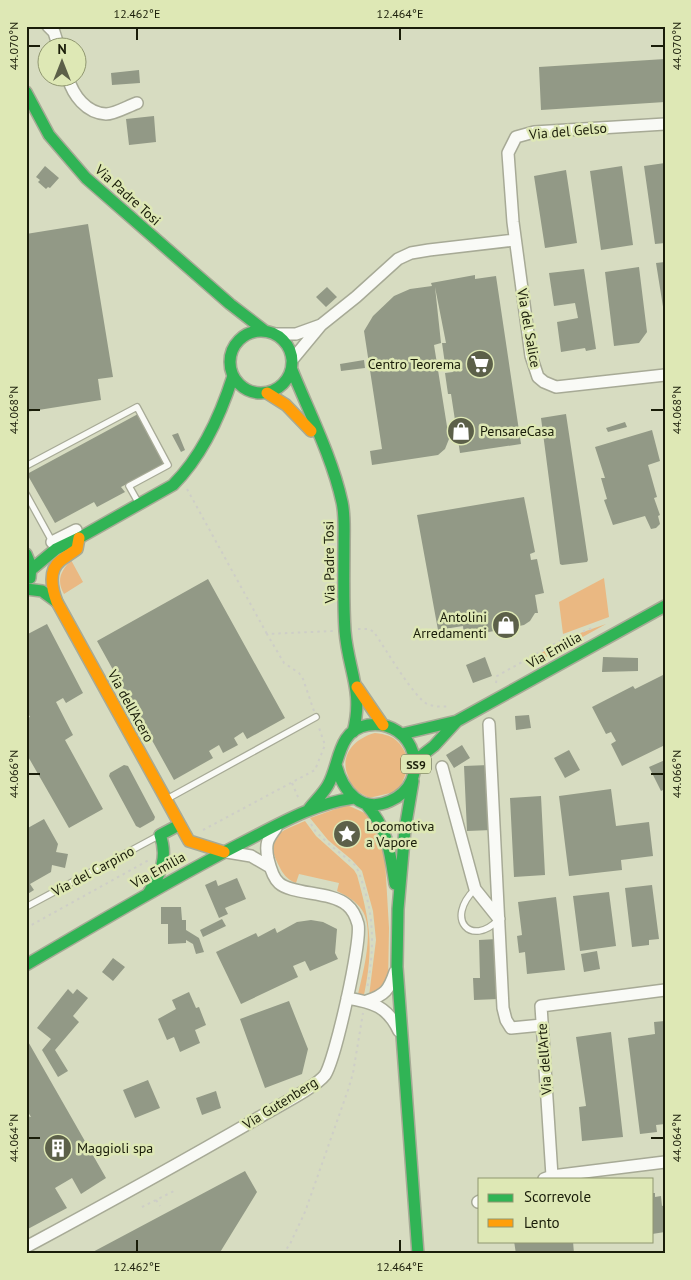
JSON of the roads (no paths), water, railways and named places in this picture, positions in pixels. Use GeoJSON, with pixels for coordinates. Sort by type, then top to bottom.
{"type":"FeatureCollection","features":[{"type":"Feature","properties":{"kind":"main road","name":"Via Padre Tosi"},"geometry":{"type":"LineString","coordinates":[[26,92],[49,135],[86,178],[230,304],[284,341],[290,350],[292,365],[331,467],[342,503],[345,630],[349,658],[356,685],[357,717],[353,732]]}},
{"type":"Feature","properties":{"kind":"main road"},"geometry":{"type":"LineString","coordinates":[[32,571],[26,554],[54,546],[139,505],[173,485],[181,477],[218,418],[228,394],[233,376],[230,358],[237,342],[237,327],[230,304]]}},
{"type":"Feature","properties":{"kind":"main road"},"geometry":{"type":"LineString","coordinates":[[237,342],[245,335],[255,332],[270,333]]}},
{"type":"Feature","properties":{"kind":"main road"},"geometry":{"type":"LineString","coordinates":[[218,418],[237,402],[275,390],[282,385],[292,365]]}},
{"type":"Feature","properties":{"kind":"main road","name":"Via Padre Tosi"},"geometry":{"type":"LineString","coordinates":[[233,376],[238,384],[246,390],[261,393],[286,405],[320,442]]}},
{"type":"Feature","properties":{"kind":"main road"},"geometry":{"type":"LineString","coordinates":[[56,598],[52,580],[54,571],[58,562],[78,549],[77,534]]}},
{"type":"Feature","properties":{"kind":"main road"},"geometry":{"type":"LineString","coordinates":[[26,584],[32,571],[54,546]]}},
{"type":"Feature","properties":{"kind":"main road","name":"Via dell'Acero"},"geometry":{"type":"LineString","coordinates":[[32,571],[56,598],[189,841],[224,852]]}},
{"type":"Feature","properties":{"kind":"main road"},"geometry":{"type":"LineString","coordinates":[[26,589],[42,591],[56,598]]}},
{"type":"Feature","properties":{"kind":"main road","name":"Via Emilia"},"geometry":{"type":"LineString","coordinates":[[402,734],[457,721],[665,606]]}},
{"type":"Feature","properties":{"kind":"main road","name":"Via Padre Tosi"},"geometry":{"type":"LineString","coordinates":[[356,685],[382,725]]}},
{"type":"Feature","properties":{"kind":"main road","name":"Via Emilia"},"geometry":{"type":"LineString","coordinates":[[416,760],[434,746],[457,721]]}},
{"type":"Feature","properties":{"kind":"main road"},"geometry":{"type":"LineString","coordinates":[[353,732],[367,726],[382,725],[393,728],[402,734]]}},
{"type":"Feature","properties":{"kind":"main road","name":"Via Emilia"},"geometry":{"type":"LineString","coordinates":[[26,965],[149,892],[280,823],[328,785],[336,765],[340,746],[353,732]]}},
{"type":"Feature","properties":{"kind":"main road","name":"SS9"},"geometry":{"type":"LineString","coordinates":[[366,804],[380,805],[394,801],[405,793],[413,781],[416,771],[414,750],[402,734]]}},
{"type":"Feature","properties":{"kind":"main road"},"geometry":{"type":"LineString","coordinates":[[336,765],[341,784],[354,798],[366,804],[377,815],[387,836],[398,909]]}},
{"type":"Feature","properties":{"kind":"main road"},"geometry":{"type":"LineString","coordinates":[[413,781],[405,829],[398,909],[397,967],[418,1254]]}},
{"type":"Feature","properties":{"kind":"main road","name":"Via Emilia"},"geometry":{"type":"LineString","coordinates":[[304,805],[354,798]]}},
{"type":"Feature","properties":{"kind":"main road"},"geometry":{"type":"LineString","coordinates":[[149,892],[157,880],[164,857],[164,843],[160,835],[179,824]]}},
{"type":"Feature","properties":{"kind":"street"},"geometry":{"type":"LineString","coordinates":[[48,26],[54,32],[56,38]]}},
{"type":"Feature","properties":{"kind":"street"},"geometry":{"type":"LineString","coordinates":[[71,88],[86,108],[107,114],[136,103]]}},
{"type":"Feature","properties":{"kind":"street","name":"Via del Gelso"},"geometry":{"type":"LineString","coordinates":[[515,240],[508,153],[516,138],[534,132],[665,124]]}},
{"type":"Feature","properties":{"kind":"street"},"geometry":{"type":"LineString","coordinates":[[292,365],[321,325],[356,297],[398,259],[429,250],[515,240]]}},
{"type":"Feature","properties":{"kind":"street","name":"Via del Salice"},"geometry":{"type":"LineString","coordinates":[[515,240],[531,356],[538,377],[556,387],[665,375]]}},
{"type":"Feature","properties":{"kind":"street"},"geometry":{"type":"LineString","coordinates":[[270,333],[296,334],[321,325]]}},
{"type":"Feature","properties":{"kind":"street"},"geometry":{"type":"LineString","coordinates":[[489,724],[503,1008],[506,1020],[511,1028],[542,1025]]}},
{"type":"Feature","properties":{"kind":"street"},"geometry":{"type":"LineString","coordinates":[[442,767],[475,889],[499,919]]}},
{"type":"Feature","properties":{"kind":"street"},"geometry":{"type":"LineString","coordinates":[[270,867],[266,850],[267,840],[280,823]]}},
{"type":"Feature","properties":{"kind":"street","name":"Via Gutenberg"},"geometry":{"type":"LineString","coordinates":[[26,1247],[194,1155],[316,1083],[324,1075],[330,1064],[348,998],[357,948],[359,925],[354,914],[346,904],[336,899],[287,887],[279,883],[270,867],[251,856],[224,852]]}},
{"type":"Feature","properties":{"kind":"street"},"geometry":{"type":"LineString","coordinates":[[366,1002],[379,997],[386,990],[397,967]]}},
{"type":"Feature","properties":{"kind":"street","name":"Via dell'Arte"},"geometry":{"type":"LineString","coordinates":[[548,1177],[541,1006],[665,990]]}},
{"type":"Feature","properties":{"kind":"street"},"geometry":{"type":"LineString","coordinates":[[348,998],[366,1002],[386,1011],[394,1020],[402,1037]]}},
{"type":"Feature","properties":{"kind":"street"},"geometry":{"type":"LineString","coordinates":[[548,1177],[665,1162]]}},
{"type":"Feature","properties":{"kind":"lane"},"geometry":{"type":"LineString","coordinates":[[26,466],[136,408],[168,465],[129,486],[139,505]]}},
{"type":"Feature","properties":{"kind":"lane"},"geometry":{"type":"LineString","coordinates":[[26,494],[54,546]]}},
{"type":"Feature","properties":{"kind":"lane"},"geometry":{"type":"LineString","coordinates":[[166,800],[316,718]]}},
{"type":"Feature","properties":{"kind":"lane","name":"Via del Carpino"},"geometry":{"type":"LineString","coordinates":[[26,907],[160,835]]}},
{"type":"Feature","properties":{"kind":"lane"},"geometry":{"type":"LineString","coordinates":[[475,889],[466,898],[461,910],[462,922],[465,927],[480,930],[492,926],[499,919]]}},
{"type":"Feature","properties":{"kind":"place","name":"Centro Teorema"},"geometry":{"type":"Point","coordinates":[480,364]}},
{"type":"Feature","properties":{"kind":"place","name":"PensareCasa"},"geometry":{"type":"Point","coordinates":[461,431]}},
{"type":"Feature","properties":{"kind":"place","name":"Antolini Arredamenti"},"geometry":{"type":"Point","coordinates":[506,625]}},
{"type":"Feature","properties":{"kind":"place","name":"Locomotiva a Vapore"},"geometry":{"type":"Point","coordinates":[347,834]}},
{"type":"Feature","properties":{"kind":"place","name":"Maggioli spa"},"geometry":{"type":"Point","coordinates":[58,1148]}}]}
